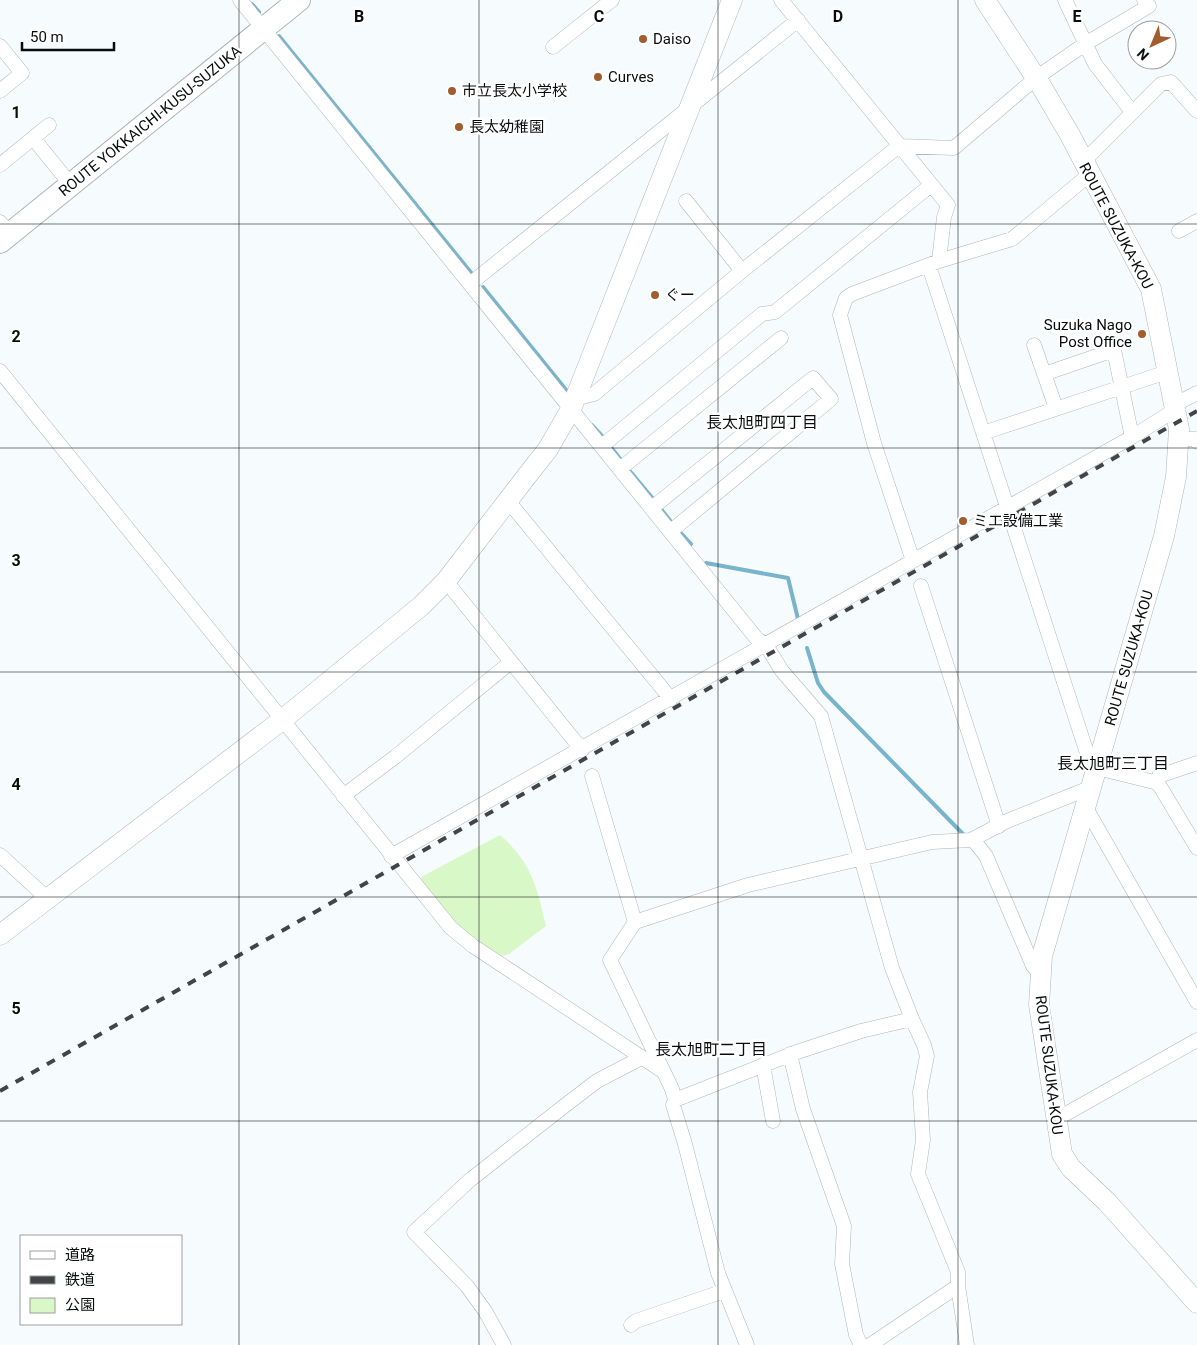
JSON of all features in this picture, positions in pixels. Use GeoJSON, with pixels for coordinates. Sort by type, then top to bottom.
{"type":"FeatureCollection","features":[{"type":"Feature","properties":{"kind":"main road","name":"ROUTE YOKKAICHI-KUSU-SUZUKA"},"geometry":{"type":"LineString","coordinates":[[3,233],[71,185],[300,0]]}},
{"type":"Feature","properties":{"kind":"main road"},"geometry":{"type":"LineString","coordinates":[[0,935],[49,900],[282,720],[421,606],[446,581],[548,449],[573,404],[732,0]]}},
{"type":"Feature","properties":{"kind":"main road","name":"ROUTE SUZUKA-KOU"},"geometry":{"type":"LineString","coordinates":[[985,0],[1036,78],[1070,135],[1151,289],[1175,408],[1188,441],[1176,477],[1164,536],[1051,924],[1040,974],[1039,1005],[1055,1120],[1062,1154],[1071,1168],[1108,1202],[1197,1302]]}},
{"type":"Feature","properties":{"kind":"street"},"geometry":{"type":"LineString","coordinates":[[240,0],[470,284],[573,404],[620,469],[757,639],[766,645],[782,671],[821,716],[889,959],[912,1019],[920,1033],[927,1056],[920,1092],[923,1140],[918,1174],[958,1272],[958,1286],[967,1345]]}},
{"type":"Feature","properties":{"kind":"street"},"geometry":{"type":"LineString","coordinates":[[553,47],[612,0]]}},
{"type":"Feature","properties":{"kind":"street"},"geometry":{"type":"LineString","coordinates":[[781,0],[948,205],[934,263],[983,433],[1094,777]]}},
{"type":"Feature","properties":{"kind":"street"},"geometry":{"type":"LineString","coordinates":[[1065,0],[1100,73],[1132,112]]}},
{"type":"Feature","properties":{"kind":"street"},"geometry":{"type":"LineString","coordinates":[[573,404],[594,394],[742,271],[899,146],[954,148],[1036,78],[1086,44],[1148,6],[1144,0]]}},
{"type":"Feature","properties":{"kind":"street"},"geometry":{"type":"LineString","coordinates":[[470,284],[692,103],[798,20]]}},
{"type":"Feature","properties":{"kind":"street"},"geometry":{"type":"LineString","coordinates":[[0,46],[22,73],[0,91]]}},
{"type":"Feature","properties":{"kind":"street"},"geometry":{"type":"LineString","coordinates":[[914,561],[874,443],[840,315],[846,298],[934,263],[1012,239],[1086,168],[1132,112],[1161,84],[1171,82],[1197,111]]}},
{"type":"Feature","properties":{"kind":"street"},"geometry":{"type":"LineString","coordinates":[[0,165],[49,125]]}},
{"type":"Feature","properties":{"kind":"street"},"geometry":{"type":"LineString","coordinates":[[33,138],[71,185]]}},
{"type":"Feature","properties":{"kind":"street"},"geometry":{"type":"LineString","coordinates":[[602,446],[762,314],[775,312],[931,185]]}},
{"type":"Feature","properties":{"kind":"street"},"geometry":{"type":"LineString","coordinates":[[686,201],[742,271]]}},
{"type":"Feature","properties":{"kind":"street"},"geometry":{"type":"LineString","coordinates":[[1179,231],[1197,221]]}},
{"type":"Feature","properties":{"kind":"street"},"geometry":{"type":"LineString","coordinates":[[620,469],[781,338]]}},
{"type":"Feature","properties":{"kind":"street"},"geometry":{"type":"LineString","coordinates":[[1034,345],[1056,408]]}},
{"type":"Feature","properties":{"kind":"street"},"geometry":{"type":"LineString","coordinates":[[1044,374],[1114,350],[1132,437]]}},
{"type":"Feature","properties":{"kind":"street"},"geometry":{"type":"LineString","coordinates":[[0,371],[451,928],[473,946],[664,1072]]}},
{"type":"Feature","properties":{"kind":"street"},"geometry":{"type":"LineString","coordinates":[[983,433],[1167,372]]}},
{"type":"Feature","properties":{"kind":"street"},"geometry":{"type":"LineString","coordinates":[[652,508],[813,378],[831,399],[671,531]]}},
{"type":"Feature","properties":{"kind":"street"},"geometry":{"type":"LineString","coordinates":[[391,856],[582,750],[1132,437],[1197,393]]}},
{"type":"Feature","properties":{"kind":"street"},"geometry":{"type":"LineString","coordinates":[[508,501],[671,699]]}},
{"type":"Feature","properties":{"kind":"street"},"geometry":{"type":"LineString","coordinates":[[446,581],[582,750]]}},
{"type":"Feature","properties":{"kind":"street"},"geometry":{"type":"LineString","coordinates":[[921,586],[1000,826]]}},
{"type":"Feature","properties":{"kind":"street"},"geometry":{"type":"LineString","coordinates":[[343,796],[396,757],[511,662]]}},
{"type":"Feature","properties":{"kind":"street"},"geometry":{"type":"LineString","coordinates":[[1197,763],[1160,776],[1158,783],[1197,848]]}},
{"type":"Feature","properties":{"kind":"street"},"geometry":{"type":"LineString","coordinates":[[592,776],[635,922]]}},
{"type":"Feature","properties":{"kind":"street"},"geometry":{"type":"LineString","coordinates":[[746,1345],[718,1273],[685,1144],[673,1105],[675,1100],[664,1072],[610,960],[616,948],[635,922],[748,885],[932,842],[971,840],[1094,777],[1158,783]]}},
{"type":"Feature","properties":{"kind":"street"},"geometry":{"type":"LineString","coordinates":[[1086,808],[1197,1002]]}},
{"type":"Feature","properties":{"kind":"street"},"geometry":{"type":"LineString","coordinates":[[971,840],[975,842],[986,856],[1033,966],[1040,974]]}},
{"type":"Feature","properties":{"kind":"street"},"geometry":{"type":"LineString","coordinates":[[0,855],[49,900]]}},
{"type":"Feature","properties":{"kind":"street"},"geometry":{"type":"LineString","coordinates":[[675,1100],[790,1054],[861,1031],[912,1019]]}},
{"type":"Feature","properties":{"kind":"street"},"geometry":{"type":"LineString","coordinates":[[1055,1120],[1197,1040]]}},
{"type":"Feature","properties":{"kind":"street"},"geometry":{"type":"LineString","coordinates":[[790,1054],[803,1110],[844,1226],[843,1271],[856,1335],[861,1345]]}},
{"type":"Feature","properties":{"kind":"street"},"geometry":{"type":"LineString","coordinates":[[504,1345],[485,1311],[467,1286],[414,1232],[470,1180],[563,1107],[597,1081],[641,1058]]}},
{"type":"Feature","properties":{"kind":"street"},"geometry":{"type":"LineString","coordinates":[[763,1065],[773,1121]]}},
{"type":"Feature","properties":{"kind":"street"},"geometry":{"type":"LineString","coordinates":[[870,1345],[958,1286]]}},
{"type":"Feature","properties":{"kind":"street"},"geometry":{"type":"LineString","coordinates":[[631,1325],[636,1321],[724,1291]]}},
{"type":"Feature","properties":{"kind":"green space"},"geometry":{"type":"Polygon","coordinates":[[[500,835],[511,845],[532,876],[540,899],[546,926],[509,954],[496,958],[477,947],[418,882],[423,876],[500,835]]]}},
{"type":"Feature","properties":{"kind":"waterway"},"geometry":{"type":"LineString","coordinates":[[252,4],[259,12]]}},
{"type":"Feature","properties":{"kind":"waterway"},"geometry":{"type":"LineString","coordinates":[[279,36],[473,275]]}},
{"type":"Feature","properties":{"kind":"waterway"},"geometry":{"type":"LineString","coordinates":[[483,287],[567,391]]}},
{"type":"Feature","properties":{"kind":"waterway"},"geometry":{"type":"LineString","coordinates":[[592,425],[604,438]]}},
{"type":"Feature","properties":{"kind":"waterway"},"geometry":{"type":"LineString","coordinates":[[610,446],[621,460]]}},
{"type":"Feature","properties":{"kind":"waterway"},"geometry":{"type":"LineString","coordinates":[[629,470],[654,500]]}},
{"type":"Feature","properties":{"kind":"waterway"},"geometry":{"type":"LineString","coordinates":[[661,509],[672,523]]}},
{"type":"Feature","properties":{"kind":"waterway"},"geometry":{"type":"LineString","coordinates":[[679,531],[691,544]]}},
{"type":"Feature","properties":{"kind":"waterway"},"geometry":{"type":"LineString","coordinates":[[706,563],[788,578],[798,619]]}},
{"type":"Feature","properties":{"kind":"waterway"},"geometry":{"type":"LineString","coordinates":[[807,648],[818,683],[824,692],[963,834]]}},
{"type":"Feature","properties":{"kind":"railway"},"geometry":{"type":"LineString","coordinates":[[0,1091],[1197,411]]}},
{"type":"Feature","properties":{"kind":"place","name":"Daiso"},"geometry":{"type":"Point","coordinates":[643,39]}},
{"type":"Feature","properties":{"kind":"place","name":"Curves"},"geometry":{"type":"Point","coordinates":[598,77]}},
{"type":"Feature","properties":{"kind":"place","name":"市立長太小学校"},"geometry":{"type":"Point","coordinates":[452,91]}},
{"type":"Feature","properties":{"kind":"place","name":"長太幼稚園"},"geometry":{"type":"Point","coordinates":[459,127]}},
{"type":"Feature","properties":{"kind":"place","name":"ぐー"},"geometry":{"type":"Point","coordinates":[655,295]}},
{"type":"Feature","properties":{"kind":"place","name":"Suzuka Nago Post Office"},"geometry":{"type":"Point","coordinates":[1142,334]}},
{"type":"Feature","properties":{"kind":"place","name":"ミエ設備工業"},"geometry":{"type":"Point","coordinates":[963,521]}},
{"type":"Feature","properties":{"kind":"district","name":"長太旭町四丁目"},"geometry":{"type":"Point","coordinates":[762,422]}},
{"type":"Feature","properties":{"kind":"district","name":"長太旭町三丁目"},"geometry":{"type":"Point","coordinates":[1113,763]}},
{"type":"Feature","properties":{"kind":"district","name":"長太旭町二丁目"},"geometry":{"type":"Point","coordinates":[711,1049]}}]}
